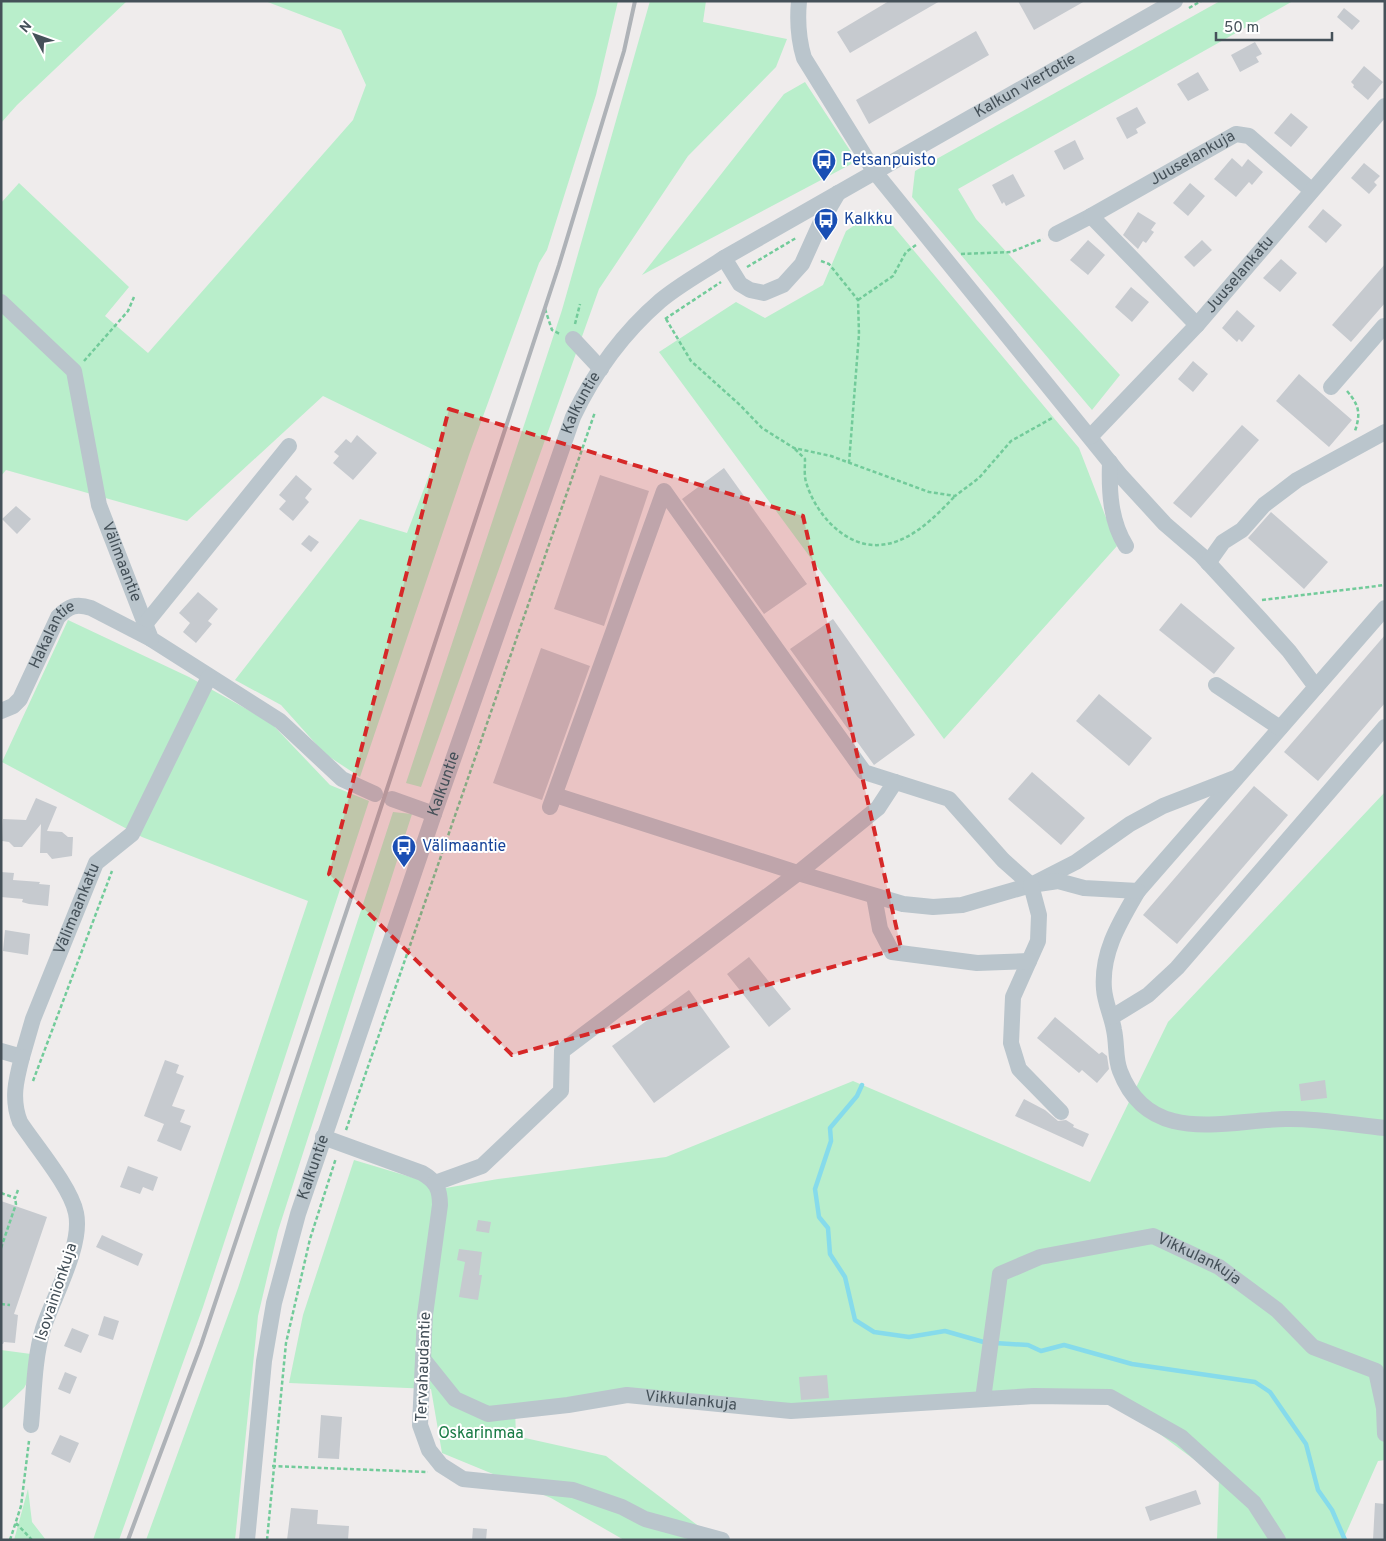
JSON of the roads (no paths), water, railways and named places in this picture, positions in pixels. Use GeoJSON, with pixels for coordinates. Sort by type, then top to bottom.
{"type":"FeatureCollection","features":[{"type":"Feature","properties":{"kind":"street"},"geometry":{"type":"LineString","coordinates":[[799,1],[798,35],[804,58],[874,171],[1110,462],[1165,524],[1195,549],[1289,651],[1316,687]]}},
{"type":"Feature","properties":{"kind":"street","name":"Kalkun viertotie"},"geometry":{"type":"LineString","coordinates":[[874,171],[1175,1]]}},
{"type":"Feature","properties":{"kind":"street","name":"Juuselankatu"},"geometry":{"type":"LineString","coordinates":[[1090,437],[1197,324],[1385,106]]}},
{"type":"Feature","properties":{"kind":"street","name":"Juuselankuja"},"geometry":{"type":"LineString","coordinates":[[1056,234],[1236,134],[1249,136],[1311,190]]}},
{"type":"Feature","properties":{"kind":"street","name":"Kalkuntie"},"geometry":{"type":"LineString","coordinates":[[246,1540],[260,1393],[269,1331],[282,1269],[323,1137],[573,417],[586,391],[624,337],[661,300],[724,258],[874,171]]}},
{"type":"Feature","properties":{"kind":"street"},"geometry":{"type":"LineString","coordinates":[[724,258],[740,284],[750,290],[764,293],[783,285],[790,279],[806,256],[820,224],[840,191]]}},
{"type":"Feature","properties":{"kind":"street"},"geometry":{"type":"LineString","coordinates":[[1090,216],[1197,324]]}},
{"type":"Feature","properties":{"kind":"street","name":"Välimaantie"},"geometry":{"type":"LineString","coordinates":[[1,302],[74,371],[99,505],[148,631]]}},
{"type":"Feature","properties":{"kind":"street"},"geometry":{"type":"LineString","coordinates":[[1334,384],[1384,326]]}},
{"type":"Feature","properties":{"kind":"street"},"geometry":{"type":"LineString","coordinates":[[572,339],[601,369]]}},
{"type":"Feature","properties":{"kind":"street"},"geometry":{"type":"LineString","coordinates":[[1208,563],[1222,542],[1242,530],[1264,505],[1297,480],[1385,432]]}},
{"type":"Feature","properties":{"kind":"street"},"geometry":{"type":"LineString","coordinates":[[289,446],[148,631],[209,677],[256,704],[280,721],[342,779],[375,794]]}},
{"type":"Feature","properties":{"kind":"street"},"geometry":{"type":"LineString","coordinates":[[1110,462],[1109,485],[1113,514],[1126,546]]}},
{"type":"Feature","properties":{"kind":"street"},"geometry":{"type":"LineString","coordinates":[[1061,1112],[1020,1069],[1011,1043],[1013,997],[1038,941],[1039,914],[1031,885],[1003,860],[949,799],[864,772],[664,491],[552,801],[903,904],[933,907],[962,905],[1031,885],[1058,881],[1084,888],[1138,891]]}},
{"type":"Feature","properties":{"kind":"street","name":"Hakalantie"},"geometry":{"type":"LineString","coordinates":[[1,711],[13,706],[20,699],[58,617],[68,606],[81,604],[148,631]]}},
{"type":"Feature","properties":{"kind":"street"},"geometry":{"type":"LineString","coordinates":[[1385,608],[1138,891],[1113,935],[1105,964],[1104,990],[1112,1017],[1119,1069],[1129,1091],[1153,1114],[1180,1124],[1214,1126],[1287,1119],[1385,1128]]}},
{"type":"Feature","properties":{"kind":"street","name":"Välimaankatu"},"geometry":{"type":"LineString","coordinates":[[22,1057],[33,1018],[96,863],[132,834],[209,677]]}},
{"type":"Feature","properties":{"kind":"street"},"geometry":{"type":"LineString","coordinates":[[1216,684],[1280,728]]}},
{"type":"Feature","properties":{"kind":"street"},"geometry":{"type":"LineString","coordinates":[[1112,1017],[1148,995],[1177,968],[1385,728]]}},
{"type":"Feature","properties":{"kind":"street"},"geometry":{"type":"LineString","coordinates":[[1031,885],[1076,862],[1130,824],[1163,806],[1238,777]]}},
{"type":"Feature","properties":{"kind":"street"},"geometry":{"type":"LineString","coordinates":[[323,1137],[422,1173],[435,1184],[482,1166],[561,1090],[562,1050],[798,873],[878,808],[896,782]]}},
{"type":"Feature","properties":{"kind":"street"},"geometry":{"type":"LineString","coordinates":[[392,799],[434,814]]}},
{"type":"Feature","properties":{"kind":"street"},"geometry":{"type":"LineString","coordinates":[[874,896],[880,929],[892,952],[977,963],[1029,961]]}},
{"type":"Feature","properties":{"kind":"street"},"geometry":{"type":"LineString","coordinates":[[1,1051],[22,1057]]}},
{"type":"Feature","properties":{"kind":"street","name":"Isovainionkuja"},"geometry":{"type":"LineString","coordinates":[[22,1057],[15,1084],[14,1100],[20,1122],[70,1196],[76,1213],[77,1230],[73,1248],[43,1330],[31,1425]]}},
{"type":"Feature","properties":{"kind":"street","name":"Tervahaudantie"},"geometry":{"type":"LineString","coordinates":[[435,1184],[439,1190],[440,1205],[425,1315],[420,1425],[429,1450],[441,1465],[464,1479],[573,1490],[622,1507],[645,1519],[722,1540]]}},
{"type":"Feature","properties":{"kind":"street","name":"Vikkulankuja"},"geometry":{"type":"LineString","coordinates":[[983,1399],[1000,1274],[1040,1257],[1153,1236],[1219,1267],[1277,1310],[1313,1347],[1376,1371],[1384,1408],[1385,1434]]}},
{"type":"Feature","properties":{"kind":"street","name":"Vikkulankuja"},"geometry":{"type":"LineString","coordinates":[[423,1359],[455,1399],[488,1414],[568,1405],[627,1395],[791,1411],[1034,1396],[1110,1397],[1180,1437],[1254,1503],[1278,1540]]}},
{"type":"Feature","properties":{"kind":"waterway"},"geometry":{"type":"LineString","coordinates":[[862,1085],[857,1096],[830,1128],[831,1141],[815,1189],[819,1217],[828,1228],[830,1254],[845,1277],[855,1320],[874,1332],[909,1337],[945,1331],[987,1343]]}},
{"type":"Feature","properties":{"kind":"waterway"},"geometry":{"type":"LineString","coordinates":[[995,1343],[1028,1345],[1041,1351],[1064,1345],[1132,1364],[1255,1382],[1270,1392],[1306,1444],[1318,1490],[1332,1510],[1345,1540]]}},
{"type":"Feature","properties":{"kind":"railway"},"geometry":{"type":"LineString","coordinates":[[128,1540],[201,1345],[362,865],[559,265],[624,51],[635,1]]}},
{"type":"Feature","properties":{"kind":"place","name":"Petsanpuisto"},"geometry":{"type":"Point","coordinates":[824,182]}},
{"type":"Feature","properties":{"kind":"place","name":"Kalkku"},"geometry":{"type":"Point","coordinates":[826,241]}},
{"type":"Feature","properties":{"kind":"place","name":"Välimaantie"},"geometry":{"type":"Point","coordinates":[404,868]}},
{"type":"Feature","properties":{"kind":"park label","name":"Oskarinmaa"},"geometry":{"type":"Point","coordinates":[481,1434]}}]}
